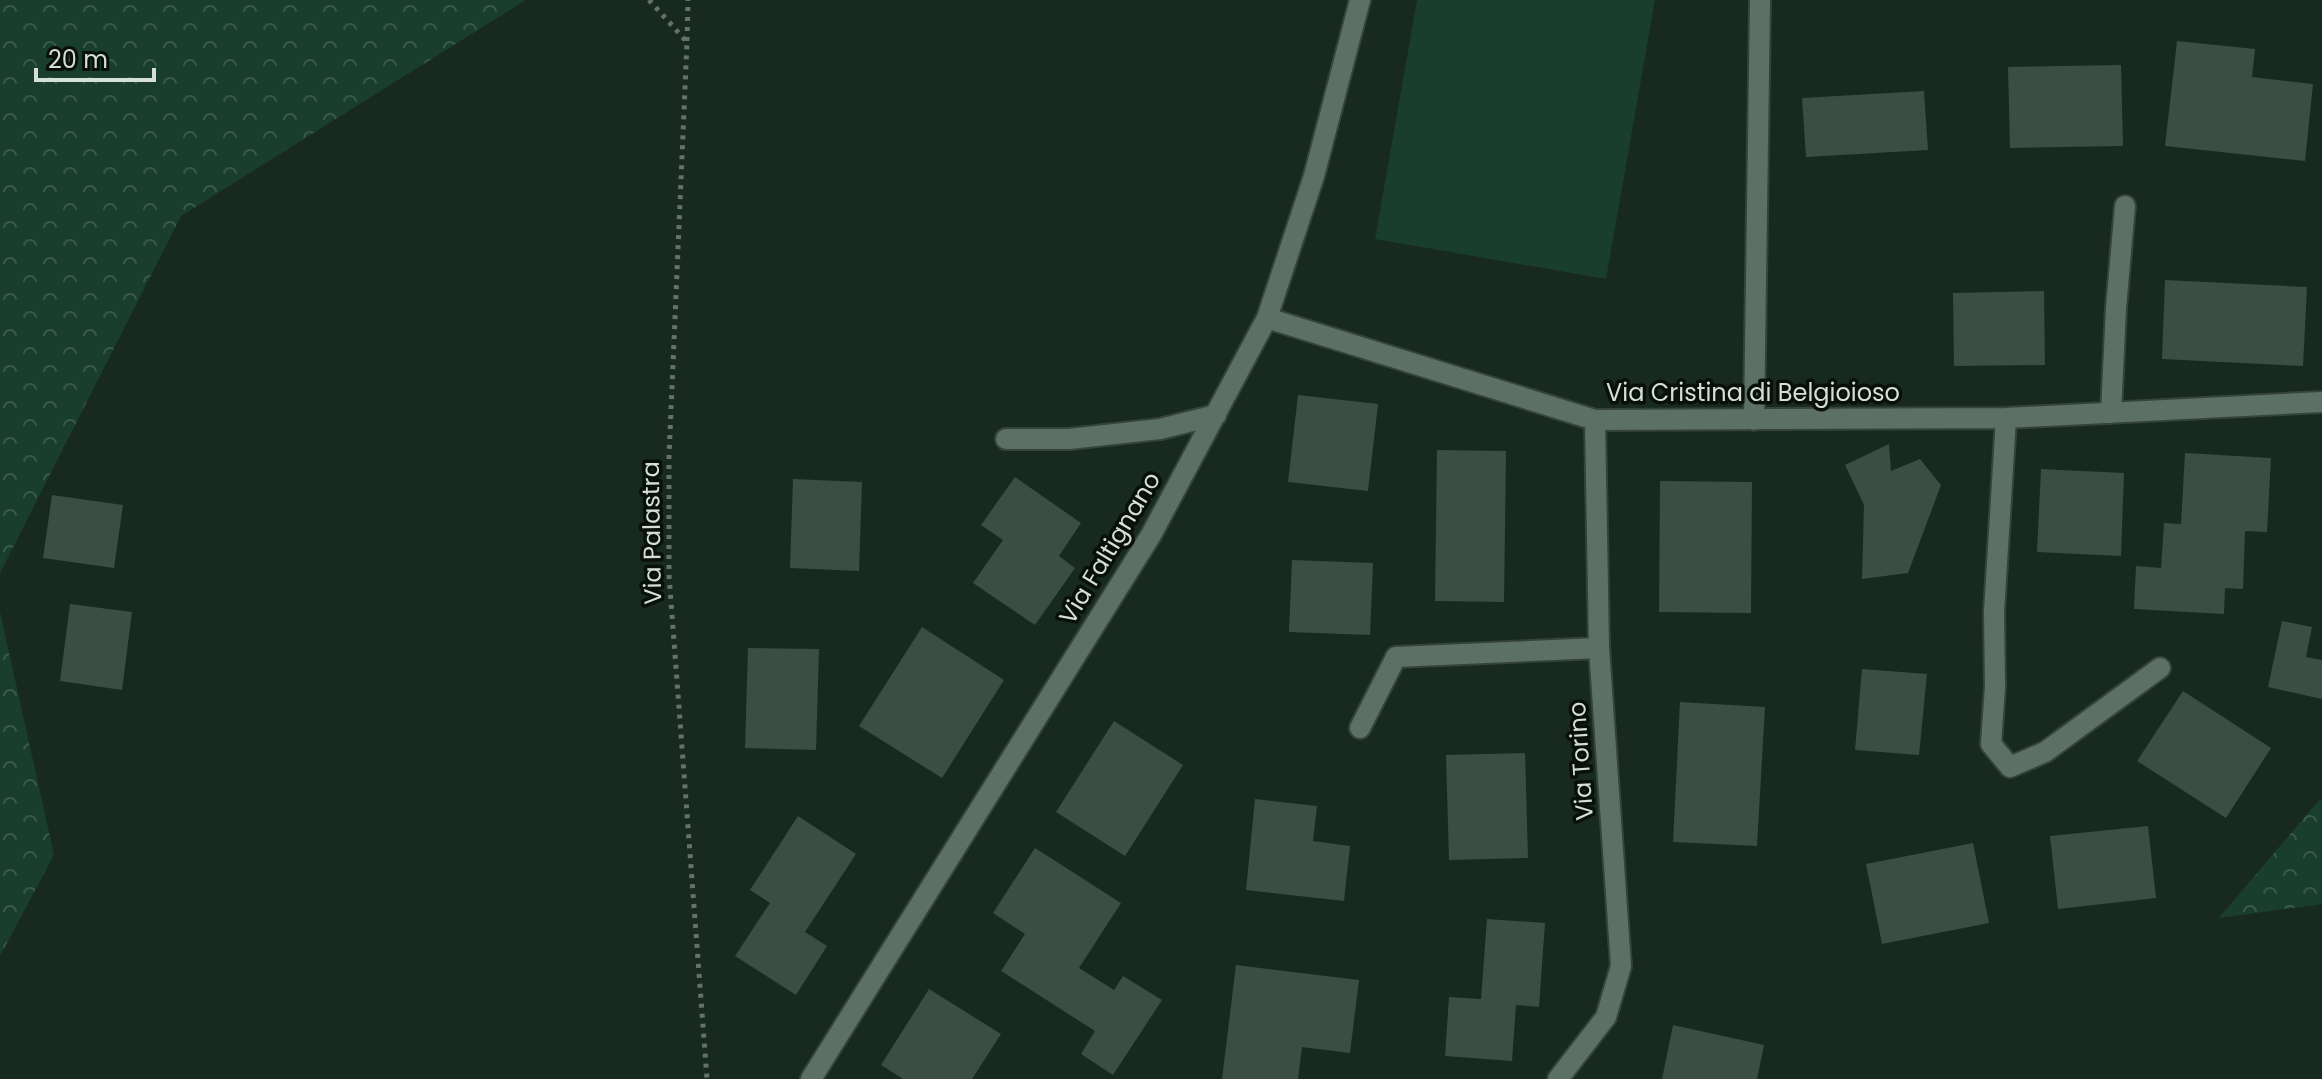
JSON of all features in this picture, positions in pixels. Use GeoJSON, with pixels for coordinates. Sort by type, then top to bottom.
{"type":"FeatureCollection","features":[{"type":"Feature","properties":{"kind":"street","name":"Via Faltignano"},"geometry":{"type":"LineString","coordinates":[[811,1079],[1151,535],[1267,318],[1314,176],[1360,0]]}},
{"type":"Feature","properties":{"kind":"street"},"geometry":{"type":"LineString","coordinates":[[1754,420],[1760,0]]}},
{"type":"Feature","properties":{"kind":"street"},"geometry":{"type":"LineString","coordinates":[[2111,413],[2125,206]]}},
{"type":"Feature","properties":{"kind":"street","name":"Via Cristina di Belgioioso"},"geometry":{"type":"LineString","coordinates":[[1267,318],[1595,420],[2006,418],[2322,402]]}},
{"type":"Feature","properties":{"kind":"street"},"geometry":{"type":"LineString","coordinates":[[1006,439],[1069,439],[1160,429],[1216,415]]}},
{"type":"Feature","properties":{"kind":"street"},"geometry":{"type":"LineString","coordinates":[[2006,418],[1994,612],[1995,687],[1991,744],[2010,767],[2045,752],[2160,668]]}},
{"type":"Feature","properties":{"kind":"street","name":"Via Torino"},"geometry":{"type":"LineString","coordinates":[[1558,1079],[1606,1017],[1621,966],[1599,648],[1595,420]]}},
{"type":"Feature","properties":{"kind":"street"},"geometry":{"type":"LineString","coordinates":[[1360,728],[1396,657],[1599,648]]}},
{"type":"Feature","properties":{"kind":"path"},"geometry":{"type":"LineString","coordinates":[[649,0],[687,42]]}},
{"type":"Feature","properties":{"kind":"path","name":"Via Palastra"},"geometry":{"type":"LineString","coordinates":[[688,0],[669,456],[669,575],[707,1079]]}},
{"type":"Feature","properties":{"kind":"green space"},"geometry":{"type":"Polygon","coordinates":[[[0,0],[526,0],[181,216],[0,573],[0,0]]]}},
{"type":"Feature","properties":{"kind":"green space"},"geometry":{"type":"Polygon","coordinates":[[[1417,0],[1655,0],[1606,279],[1375,239],[1417,0]]]}},
{"type":"Feature","properties":{"kind":"green space"},"geometry":{"type":"Polygon","coordinates":[[[0,612],[54,855],[0,956],[0,612]]]}},
{"type":"Feature","properties":{"kind":"green space"},"geometry":{"type":"Polygon","coordinates":[[[2319,800],[2322,801],[2322,904],[2219,918],[2319,800]]]}},
{"type":"Feature","properties":{"kind":"building"},"geometry":{"type":"Polygon","coordinates":[[[2177,41],[2255,49],[2252,77],[2313,84],[2305,161],[2165,146],[2177,41]]]}},
{"type":"Feature","properties":{"kind":"building"},"geometry":{"type":"Polygon","coordinates":[[[2121,65],[2123,146],[2010,148],[2008,67],[2121,65]]]}},
{"type":"Feature","properties":{"kind":"building"},"geometry":{"type":"Polygon","coordinates":[[[1924,91],[1928,150],[1806,157],[1802,98],[1924,91]]]}},
{"type":"Feature","properties":{"kind":"building"},"geometry":{"type":"Polygon","coordinates":[[[2165,280],[2307,287],[2303,366],[2162,359],[2165,280]]]}},
{"type":"Feature","properties":{"kind":"building"},"geometry":{"type":"Polygon","coordinates":[[[2044,291],[2045,365],[1954,366],[1953,293],[2044,291]]]}},
{"type":"Feature","properties":{"kind":"building"},"geometry":{"type":"Polygon","coordinates":[[[1298,395],[1378,404],[1368,491],[1288,482],[1298,395]]]}},
{"type":"Feature","properties":{"kind":"building"},"geometry":{"type":"Polygon","coordinates":[[[1889,444],[1891,471],[1920,459],[1941,485],[1908,573],[1862,579],[1864,505],[1845,465],[1889,444]]]}},
{"type":"Feature","properties":{"kind":"building"},"geometry":{"type":"Polygon","coordinates":[[[1437,450],[1506,451],[1504,602],[1435,601],[1437,450]]]}},
{"type":"Feature","properties":{"kind":"building"},"geometry":{"type":"Polygon","coordinates":[[[2185,453],[2271,458],[2267,532],[2245,531],[2243,589],[2225,588],[2224,614],[2134,609],[2136,566],[2161,568],[2164,523],[2181,524],[2185,453]]]}},
{"type":"Feature","properties":{"kind":"building"},"geometry":{"type":"Polygon","coordinates":[[[2041,469],[2124,473],[2121,556],[2037,552],[2041,469]]]}},
{"type":"Feature","properties":{"kind":"building"},"geometry":{"type":"Polygon","coordinates":[[[1015,477],[1081,523],[1059,556],[1075,568],[1035,625],[973,583],[1003,540],[981,525],[1015,477]]]}},
{"type":"Feature","properties":{"kind":"building"},"geometry":{"type":"Polygon","coordinates":[[[793,479],[862,482],[859,571],[790,568],[793,479]]]}},
{"type":"Feature","properties":{"kind":"building"},"geometry":{"type":"Polygon","coordinates":[[[1660,481],[1752,482],[1751,613],[1659,612],[1660,481]]]}},
{"type":"Feature","properties":{"kind":"building"},"geometry":{"type":"Polygon","coordinates":[[[52,495],[123,505],[114,568],[43,558],[52,495]]]}},
{"type":"Feature","properties":{"kind":"building"},"geometry":{"type":"Polygon","coordinates":[[[1292,560],[1373,563],[1370,635],[1289,632],[1292,560]]]}},
{"type":"Feature","properties":{"kind":"building"},"geometry":{"type":"Polygon","coordinates":[[[70,604],[132,612],[122,690],[60,681],[70,604]]]}},
{"type":"Feature","properties":{"kind":"building"},"geometry":{"type":"Polygon","coordinates":[[[2282,621],[2312,627],[2306,657],[2322,660],[2322,699],[2268,687],[2282,621]]]}},
{"type":"Feature","properties":{"kind":"building"},"geometry":{"type":"Polygon","coordinates":[[[922,627],[1004,680],[942,778],[859,726],[922,627]]]}},
{"type":"Feature","properties":{"kind":"building"},"geometry":{"type":"Polygon","coordinates":[[[748,648],[819,649],[816,750],[745,748],[748,648]]]}},
{"type":"Feature","properties":{"kind":"building"},"geometry":{"type":"Polygon","coordinates":[[[1862,669],[1927,674],[1919,755],[1855,750],[1862,669]]]}},
{"type":"Feature","properties":{"kind":"building"},"geometry":{"type":"Polygon","coordinates":[[[2183,691],[2271,748],[2226,818],[2137,761],[2183,691]]]}},
{"type":"Feature","properties":{"kind":"building"},"geometry":{"type":"Polygon","coordinates":[[[1680,702],[1765,707],[1757,846],[1673,842],[1680,702]]]}},
{"type":"Feature","properties":{"kind":"building"},"geometry":{"type":"Polygon","coordinates":[[[1114,721],[1183,765],[1125,856],[1056,812],[1114,721]]]}},
{"type":"Feature","properties":{"kind":"building"},"geometry":{"type":"Polygon","coordinates":[[[1525,753],[1528,858],[1449,860],[1446,755],[1525,753]]]}},
{"type":"Feature","properties":{"kind":"building"},"geometry":{"type":"Polygon","coordinates":[[[1255,799],[1317,806],[1313,841],[1350,846],[1344,901],[1246,890],[1255,799]]]}},
{"type":"Feature","properties":{"kind":"building"},"geometry":{"type":"Polygon","coordinates":[[[798,816],[856,854],[805,932],[827,946],[796,995],[735,956],[770,903],[750,890],[798,816]]]}},
{"type":"Feature","properties":{"kind":"building"},"geometry":{"type":"Polygon","coordinates":[[[2148,826],[2156,898],[2058,909],[2050,836],[2148,826]]]}},
{"type":"Feature","properties":{"kind":"building"},"geometry":{"type":"Polygon","coordinates":[[[1973,843],[1989,923],[1882,944],[1866,864],[1973,843]]]}},
{"type":"Feature","properties":{"kind":"building"},"geometry":{"type":"Polygon","coordinates":[[[1035,848],[1121,903],[1079,968],[1114,990],[1123,976],[1162,1000],[1113,1075],[1081,1054],[1095,1031],[1001,971],[1025,934],[993,913],[1035,848]]]}},
{"type":"Feature","properties":{"kind":"building"},"geometry":{"type":"Polygon","coordinates":[[[1487,919],[1545,923],[1539,1007],[1516,1005],[1512,1061],[1445,1056],[1449,997],[1481,999],[1487,919]]]}},
{"type":"Feature","properties":{"kind":"building"},"geometry":{"type":"Polygon","coordinates":[[[1236,965],[1359,980],[1350,1053],[1302,1047],[1298,1079],[1222,1079],[1236,965]]]}},
{"type":"Feature","properties":{"kind":"building"},"geometry":{"type":"Polygon","coordinates":[[[929,989],[1001,1034],[972,1079],[903,1079],[881,1065],[929,989]]]}},
{"type":"Feature","properties":{"kind":"building"},"geometry":{"type":"Polygon","coordinates":[[[1673,1025],[1764,1045],[1757,1079],[1662,1079],[1673,1025]]]}}]}
